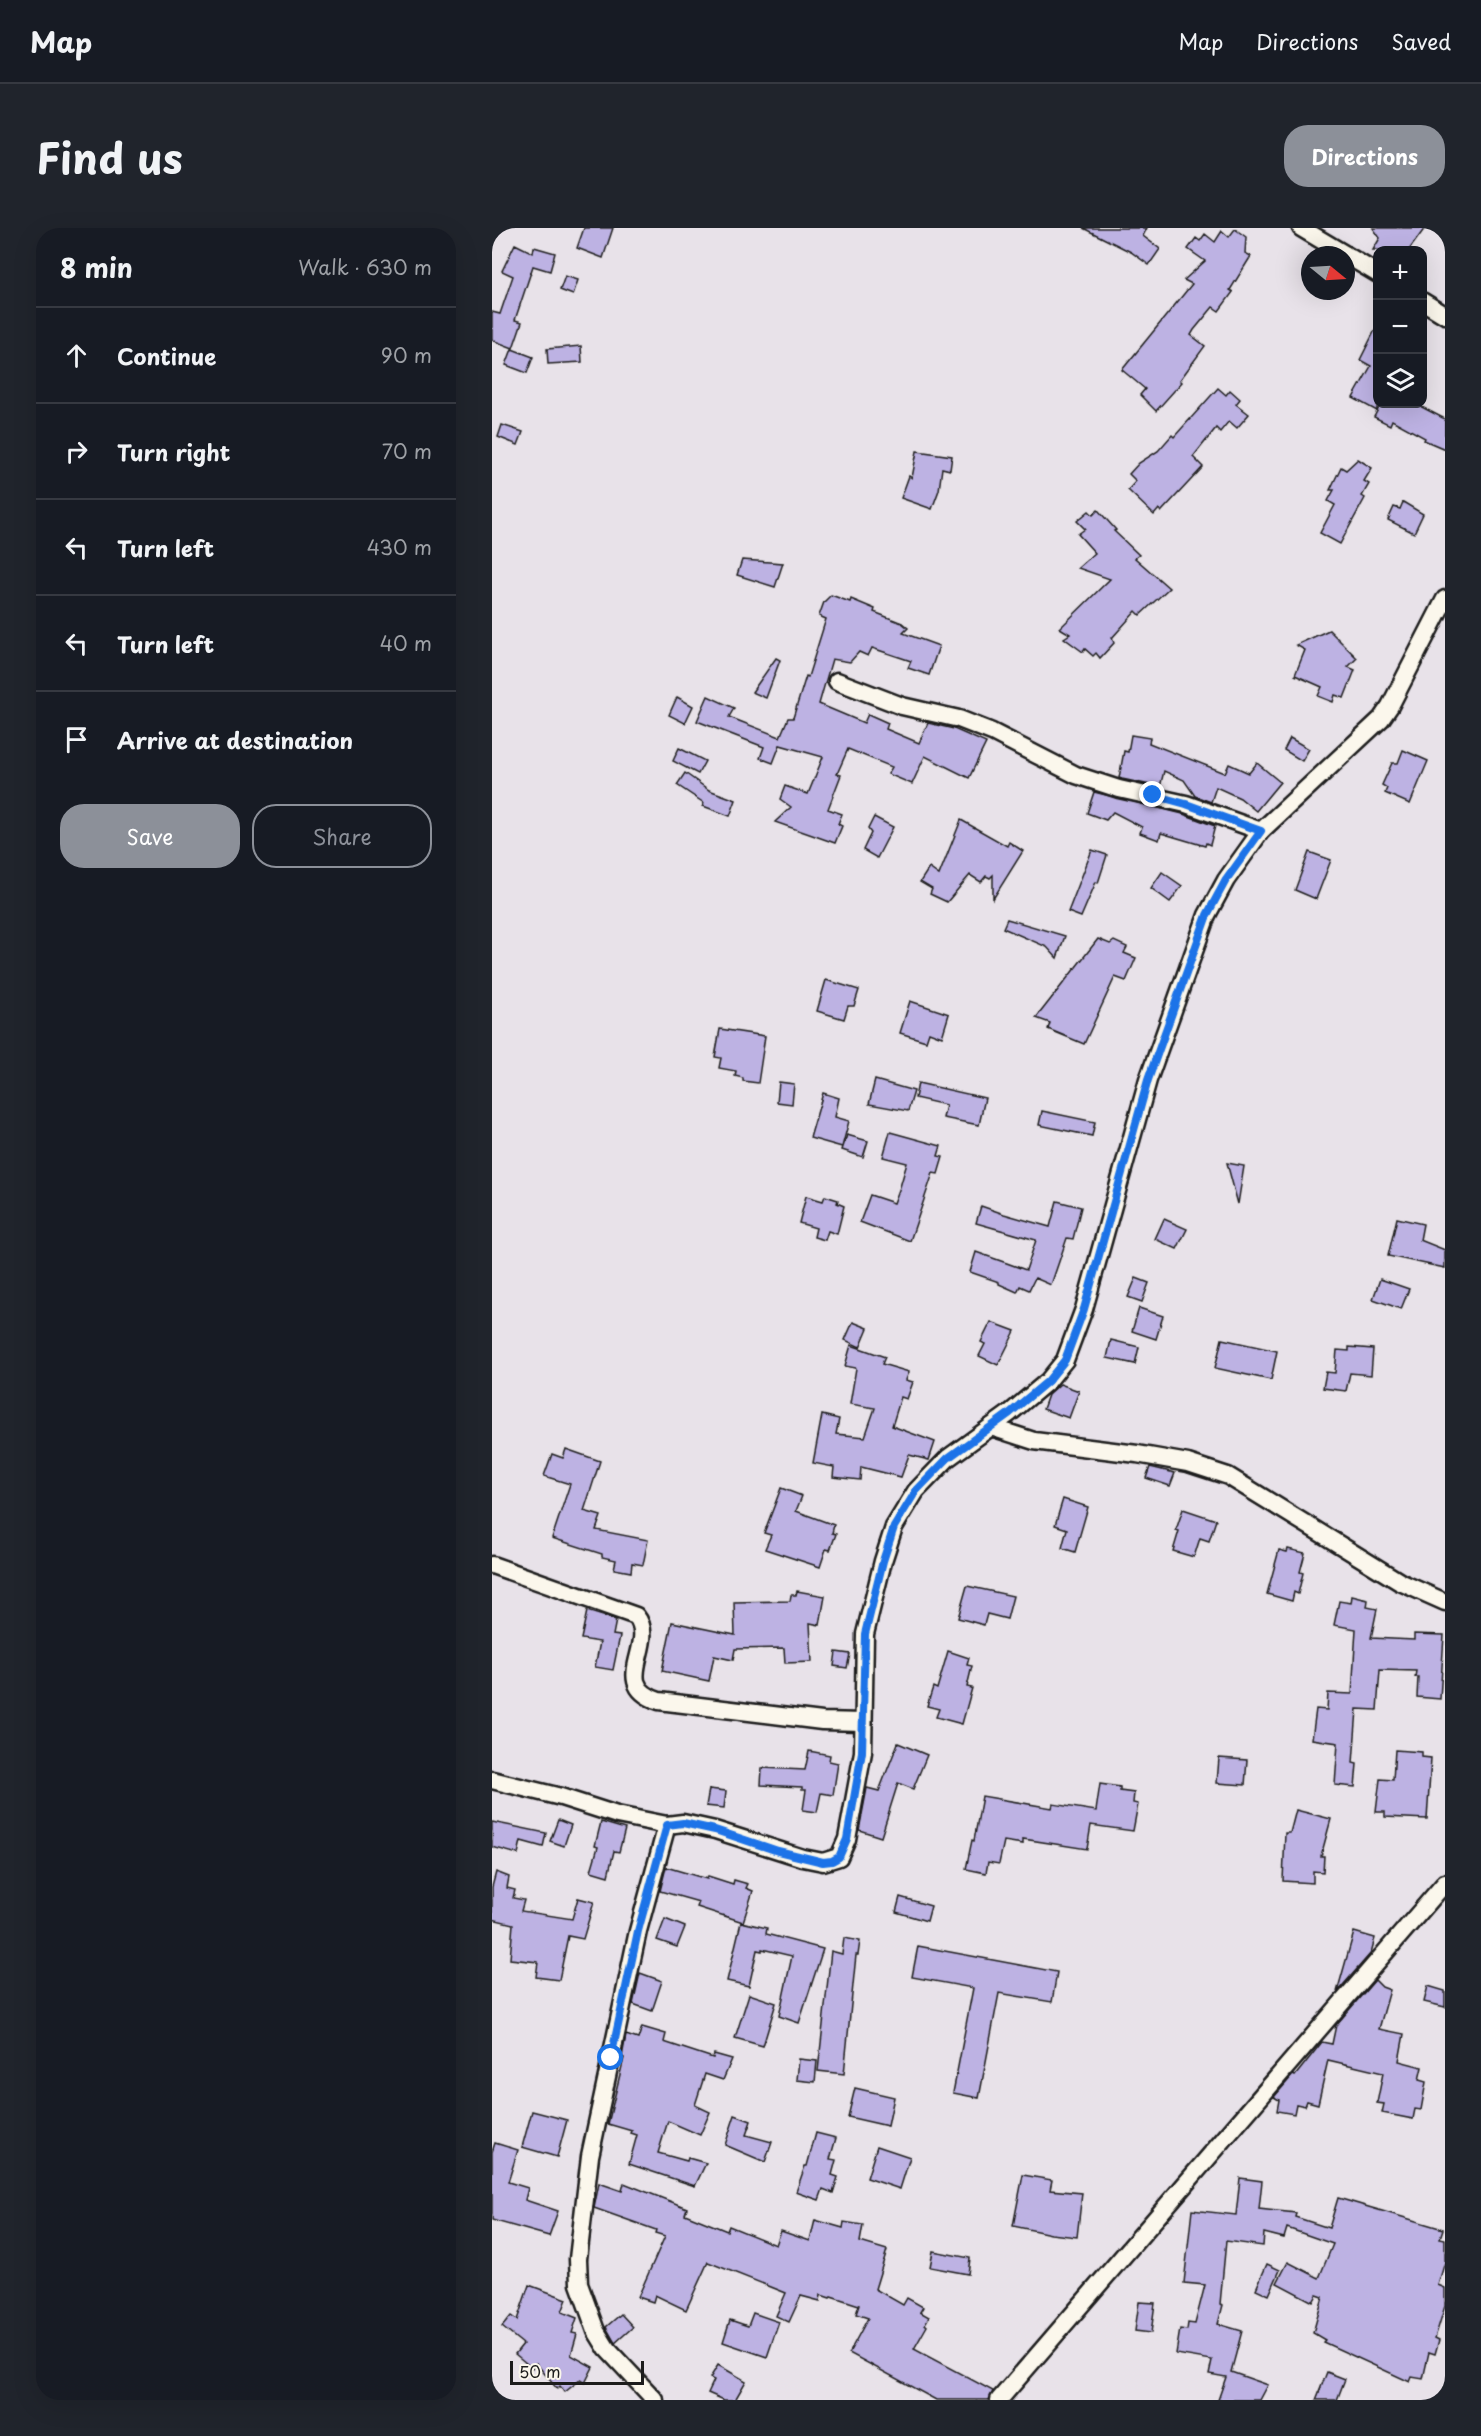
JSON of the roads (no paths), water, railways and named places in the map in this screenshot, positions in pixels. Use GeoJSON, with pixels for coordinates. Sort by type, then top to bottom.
{"type":"FeatureCollection","features":[{"type":"Feature","properties":{"kind":"street"},"geometry":{"type":"LineString","coordinates":[[1301,228],[1373,272]]}},
{"type":"Feature","properties":{"kind":"street"},"geometry":{"type":"LineString","coordinates":[[1427,304],[1445,315]]}},
{"type":"Feature","properties":{"kind":"street"},"geometry":{"type":"LineString","coordinates":[[492,1780],[551,1794],[617,1815],[667,1825],[683,1823],[715,1830],[795,1856],[823,1862],[839,1857],[847,1839],[862,1752],[865,1634],[894,1527],[916,1491],[940,1466],[1048,1381],[1065,1360],[1086,1299],[1148,1080],[1207,915],[1226,880],[1261,831],[1381,719],[1445,599]]}},
{"type":"Feature","properties":{"kind":"street"},"geometry":{"type":"LineString","coordinates":[[837,681],[902,706],[959,719],[992,732],[1076,775],[1119,789],[1186,804],[1261,831]]}},
{"type":"Feature","properties":{"kind":"street"},"geometry":{"type":"LineString","coordinates":[[991,1427],[1034,1441],[1188,1463],[1228,1476],[1400,1582],[1445,1602]]}},
{"type":"Feature","properties":{"kind":"street"},"geometry":{"type":"LineString","coordinates":[[492,1565],[636,1616],[642,1624],[643,1637],[635,1678],[640,1689],[648,1697],[659,1701],[822,1721],[863,1722]]}},
{"type":"Feature","properties":{"kind":"street"},"geometry":{"type":"LineString","coordinates":[[656,2400],[607,2349],[596,2331],[579,2284],[578,2259],[590,2156],[636,1941],[667,1825]]}},
{"type":"Feature","properties":{"kind":"street"},"geometry":{"type":"LineString","coordinates":[[999,2400],[1445,1883]]}}]}
